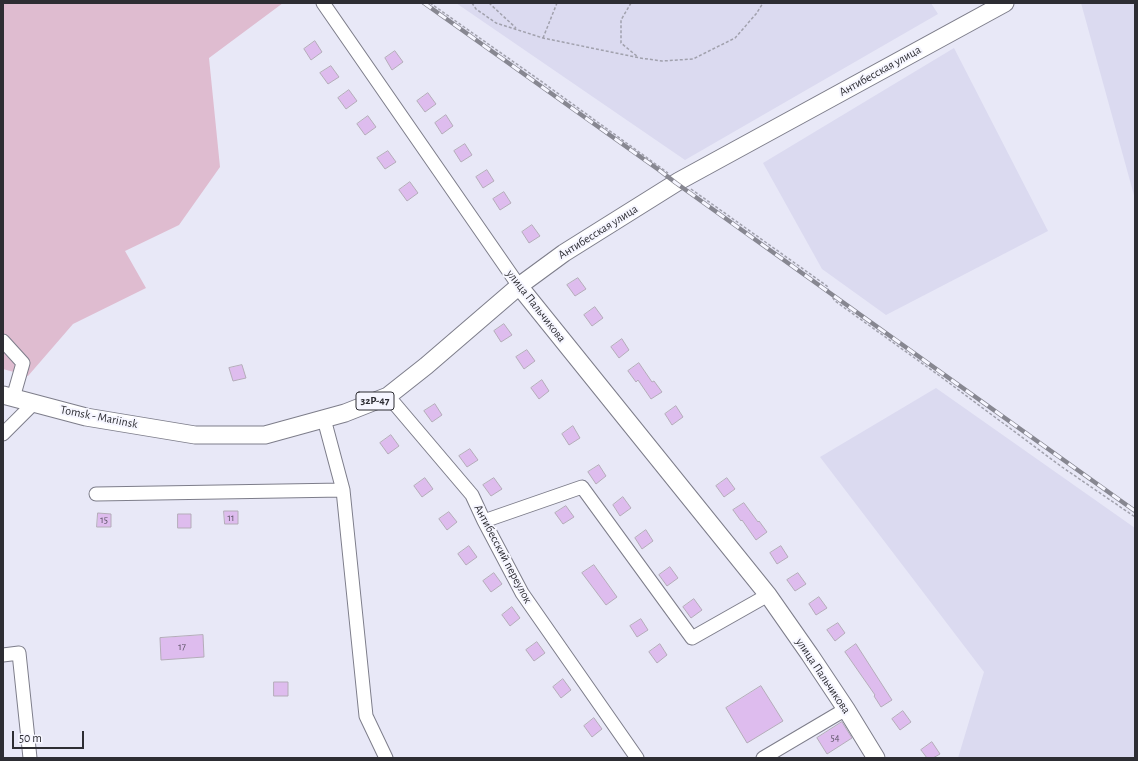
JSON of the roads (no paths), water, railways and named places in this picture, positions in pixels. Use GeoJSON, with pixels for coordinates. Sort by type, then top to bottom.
{"type":"FeatureCollection","features":[{"type":"Feature","properties":{"kind":"main road","name":"Антибесская улица"},"geometry":{"type":"LineString","coordinates":[[195,435],[265,435],[345,413],[388,396],[426,366],[519,286],[564,252],[679,181],[1005,3]]}},
{"type":"Feature","properties":{"kind":"main road","name":"улица Пальчикова"},"geometry":{"type":"LineString","coordinates":[[519,286],[768,596],[810,655],[876,758]]}},
{"type":"Feature","properties":{"kind":"main road","name":"Tomsk - Mariinsk"},"geometry":{"type":"LineString","coordinates":[[8,396],[86,417],[195,435]]}},
{"type":"Feature","properties":{"kind":"street","name":"улица Пальчикова"},"geometry":{"type":"LineString","coordinates":[[323,3],[519,286]]}},
{"type":"Feature","properties":{"kind":"street"},"geometry":{"type":"LineString","coordinates":[[3,341],[23,363],[8,396]]}},
{"type":"Feature","properties":{"kind":"street","name":"Антибесский переулок"},"geometry":{"type":"LineString","coordinates":[[388,396],[472,495],[522,593],[636,758]]}},
{"type":"Feature","properties":{"kind":"street"},"geometry":{"type":"LineString","coordinates":[[3,434],[34,403]]}},
{"type":"Feature","properties":{"kind":"street"},"geometry":{"type":"LineString","coordinates":[[324,419],[343,490],[366,716],[386,758]]}},
{"type":"Feature","properties":{"kind":"street"},"geometry":{"type":"LineString","coordinates":[[484,521],[582,487],[692,638],[768,596]]}},
{"type":"Feature","properties":{"kind":"street"},"geometry":{"type":"LineString","coordinates":[[96,494],[343,490]]}},
{"type":"Feature","properties":{"kind":"street"},"geometry":{"type":"LineString","coordinates":[[3,655],[19,653],[30,758]]}},
{"type":"Feature","properties":{"kind":"street"},"geometry":{"type":"LineString","coordinates":[[763,758],[846,709]]}},
{"type":"Feature","properties":{"kind":"railway"},"geometry":{"type":"LineString","coordinates":[[424,3],[1135,511]]}}]}
